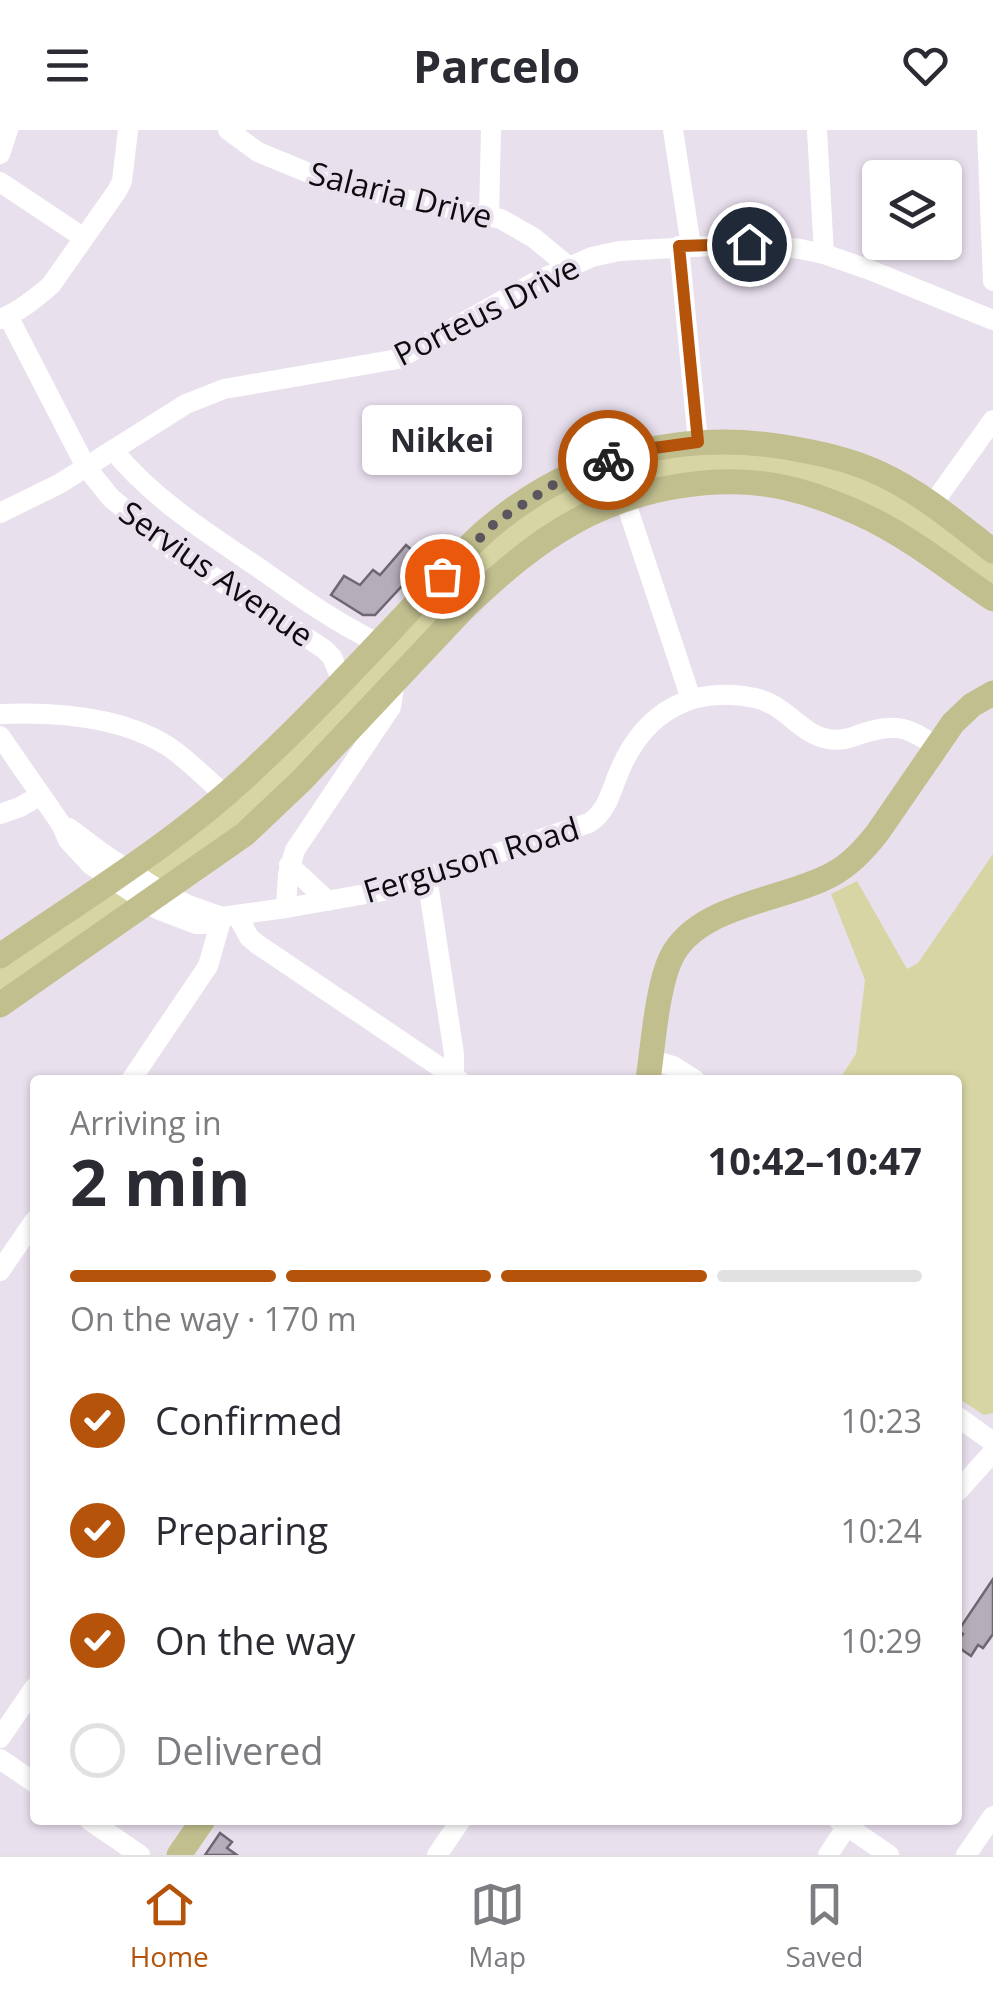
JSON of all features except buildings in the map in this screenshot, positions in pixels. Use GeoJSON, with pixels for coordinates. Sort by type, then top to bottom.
{"type":"FeatureCollection","features":[{"type":"Feature","properties":{"kind":"main road"},"geometry":{"type":"LineString","coordinates":[[0,956],[225,796],[281,744],[488,529],[572,474],[654,448],[698,442],[772,445],[853,462],[900,484],[993,551]]}},
{"type":"Feature","properties":{"kind":"main road"},"geometry":{"type":"LineString","coordinates":[[0,1005],[260,821],[466,606],[516,562],[574,521],[597,510],[662,490],[724,483],[770,485],[804,492],[891,530],[993,600]]}},
{"type":"Feature","properties":{"kind":"main road"},"geometry":{"type":"LineString","coordinates":[[650,1070],[668,966],[683,940],[715,918],[802,888],[844,868],[878,832],[965,710],[993,693]]}},
{"type":"Feature","properties":{"kind":"main road"},"geometry":{"type":"LineString","coordinates":[[179,1855],[200,1825]]}},
{"type":"Feature","properties":{"kind":"street"},"geometry":{"type":"LineString","coordinates":[[0,154],[8,130]]}},
{"type":"Feature","properties":{"kind":"street"},"geometry":{"type":"LineString","coordinates":[[4,317],[51,284],[122,181],[128,130]]}},
{"type":"Feature","properties":{"kind":"street","name":"Salaria Drive"},"geometry":{"type":"LineString","coordinates":[[228,130],[258,152],[338,185],[513,224],[569,267]]}},
{"type":"Feature","properties":{"kind":"street"},"geometry":{"type":"LineString","coordinates":[[489,216],[491,130]]}},
{"type":"Feature","properties":{"kind":"street"},"geometry":{"type":"LineString","coordinates":[[673,130],[698,442]]}},
{"type":"Feature","properties":{"kind":"street"},"geometry":{"type":"LineString","coordinates":[[817,130],[824,254]]}},
{"type":"Feature","properties":{"kind":"street"},"geometry":{"type":"LineString","coordinates":[[987,130],[993,281]]}},
{"type":"Feature","properties":{"kind":"street"},"geometry":{"type":"LineString","coordinates":[[0,182],[84,238]]}},
{"type":"Feature","properties":{"kind":"street","name":"Porteus Drive"},"geometry":{"type":"LineString","coordinates":[[0,513],[59,484],[186,404],[224,389],[398,358],[537,281],[592,257],[620,251],[776,246],[824,254],[993,320]]}},
{"type":"Feature","properties":{"kind":"street","name":"Servius Avenue"},"geometry":{"type":"LineString","coordinates":[[4,317],[86,467],[111,498],[174,551],[324,649],[342,682]]}},
{"type":"Feature","properties":{"kind":"street"},"geometry":{"type":"LineString","coordinates":[[932,505],[993,420]]}},
{"type":"Feature","properties":{"kind":"street","name":"Servius Avenue"},"geometry":{"type":"LineString","coordinates":[[113,450],[138,478],[190,522],[354,632],[378,643]]}},
{"type":"Feature","properties":{"kind":"street"},"geometry":{"type":"LineString","coordinates":[[625,500],[691,699],[720,694],[764,700],[828,740],[894,726],[913,731],[936,746]]}},
{"type":"Feature","properties":{"kind":"street"},"geometry":{"type":"LineString","coordinates":[[286,908],[290,865],[300,840],[391,707],[395,682]]}},
{"type":"Feature","properties":{"kind":"street","name":"Ferguson Road"},"geometry":{"type":"LineString","coordinates":[[0,736],[68,840],[86,860],[119,874],[154,898],[230,916],[383,891],[595,820],[605,808],[638,738],[657,718],[691,699]]}},
{"type":"Feature","properties":{"kind":"street"},"geometry":{"type":"LineString","coordinates":[[0,714],[83,719],[143,734],[168,746],[225,796]]}},
{"type":"Feature","properties":{"kind":"street"},"geometry":{"type":"LineString","coordinates":[[0,814],[41,794]]}},
{"type":"Feature","properties":{"kind":"street"},"geometry":{"type":"LineString","coordinates":[[290,865],[328,901]]}},
{"type":"Feature","properties":{"kind":"street"},"geometry":{"type":"LineString","coordinates":[[427,877],[454,1075]]}},
{"type":"Feature","properties":{"kind":"street"},"geometry":{"type":"LineString","coordinates":[[134,1075],[208,966],[230,916],[257,944],[450,1075]]}},
{"type":"Feature","properties":{"kind":"street"},"geometry":{"type":"LineString","coordinates":[[650,1070],[673,1066],[686,1075]]}},
{"type":"Feature","properties":{"kind":"street"},"geometry":{"type":"LineString","coordinates":[[0,1271],[30,1227]]}},
{"type":"Feature","properties":{"kind":"street"},"geometry":{"type":"LineString","coordinates":[[962,1420],[993,1442]]}},
{"type":"Feature","properties":{"kind":"street"},"geometry":{"type":"LineString","coordinates":[[962,1487],[993,1452]]}},
{"type":"Feature","properties":{"kind":"street"},"geometry":{"type":"LineString","coordinates":[[0,1738],[30,1695]]}},
{"type":"Feature","properties":{"kind":"street"},"geometry":{"type":"LineString","coordinates":[[0,1759],[30,1780]]}},
{"type":"Feature","properties":{"kind":"street"},"geometry":{"type":"LineString","coordinates":[[966,1855],[993,1816]]}},
{"type":"Feature","properties":{"kind":"street"},"geometry":{"type":"LineString","coordinates":[[96,1825],[140,1855]]}},
{"type":"Feature","properties":{"kind":"street"},"geometry":{"type":"LineString","coordinates":[[438,1855],[458,1825]]}},
{"type":"Feature","properties":{"kind":"street"},"geometry":{"type":"LineString","coordinates":[[828,1855],[841,1825]]}},
{"type":"Feature","properties":{"kind":"street"},"geometry":{"type":"LineString","coordinates":[[845,1825],[889,1855]]}},
{"type":"Feature","properties":{"kind":"shaded area"},"geometry":{"type":"Polygon","coordinates":[[[710,447],[856,468],[993,556],[993,590],[780,482],[583,511],[277,799],[165,885],[143,867],[491,531],[562,484],[710,447]]]}},
{"type":"Feature","properties":{"kind":"shaded area"},"geometry":{"type":"Polygon","coordinates":[[[993,854],[993,1413],[984,1415],[962,1401],[962,1075],[842,1075],[856,1054],[865,980],[831,894],[857,881],[907,969],[918,963],[993,854]]]}},
{"type":"Feature","properties":{"kind":"shaded area"},"geometry":{"type":"Polygon","coordinates":[[[109,885],[129,899],[127,906],[0,1000],[0,963],[109,885]]]}},
{"type":"Feature","properties":{"kind":"way so far"},"geometry":{"type":"LineString","coordinates":[[442,576],[497,521],[572,474],[608,460]]}},
{"type":"Feature","properties":{"kind":"place","name":"Nikkei"},"geometry":{"type":"Point","coordinates":[442,576]}},
{"type":"Feature","properties":{"kind":"route"},"geometry":{"type":"LineString","coordinates":[[608,460],[631,452],[698,442],[679,246],[749,244]]}}]}
